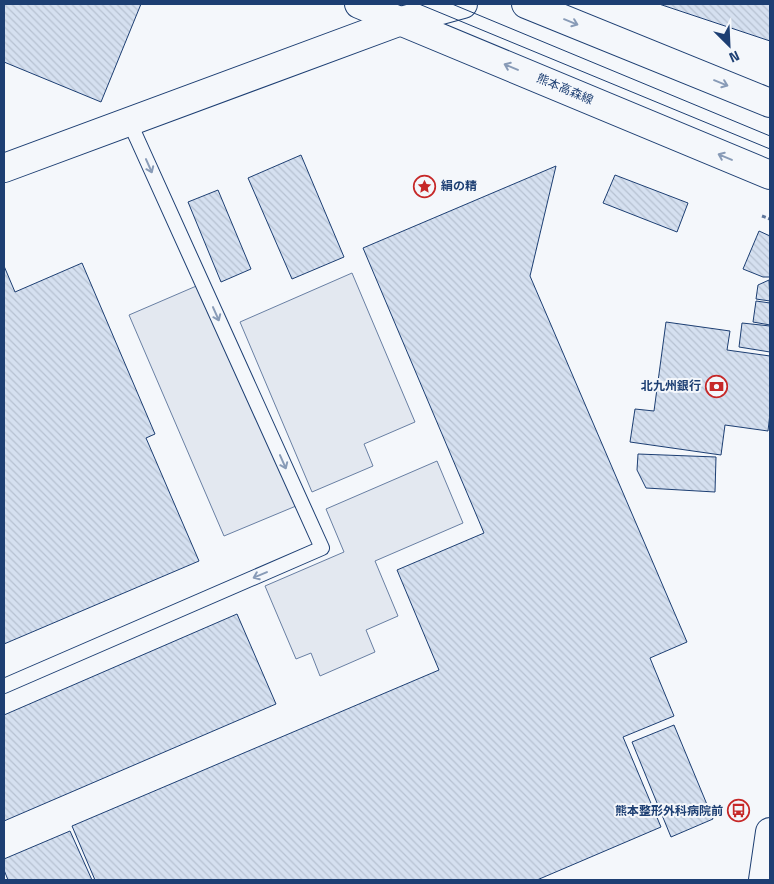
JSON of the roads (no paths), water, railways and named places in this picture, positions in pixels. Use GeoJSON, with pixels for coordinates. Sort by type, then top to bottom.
{"type":"FeatureCollection","features":[{"type":"Feature","properties":{"kind":"main road","name":"熊本高森線"},"geometry":{"type":"LineString","coordinates":[[359,4],[770,175]]}},
{"type":"Feature","properties":{"kind":"main road"},"geometry":{"type":"LineString","coordinates":[[4,168],[401,21],[463,4]]}},
{"type":"Feature","properties":{"kind":"main road"},"geometry":{"type":"LineString","coordinates":[[526,4],[770,103]]}},
{"type":"Feature","properties":{"kind":"main road"},"geometry":{"type":"LineString","coordinates":[[763,880],[770,832]]}},
{"type":"Feature","properties":{"kind":"lane"},"geometry":{"type":"LineString","coordinates":[[4,686],[322,548],[129,121]]}},
{"type":"Feature","properties":{"kind":"tram line"},"geometry":{"type":"LineString","coordinates":[[419,4],[770,149]]}},
{"type":"Feature","properties":{"kind":"tram line"},"geometry":{"type":"LineString","coordinates":[[452,4],[770,136]]}},
{"type":"Feature","properties":{"kind":"place","name":"絹の精"},"geometry":{"type":"Point","coordinates":[425,186]}},
{"type":"Feature","properties":{"kind":"place","name":"北九州銀行"},"geometry":{"type":"Point","coordinates":[717,386]}},
{"type":"Feature","properties":{"kind":"place","name":"熊本整形外科病院前"},"geometry":{"type":"Point","coordinates":[739,811]}}]}
